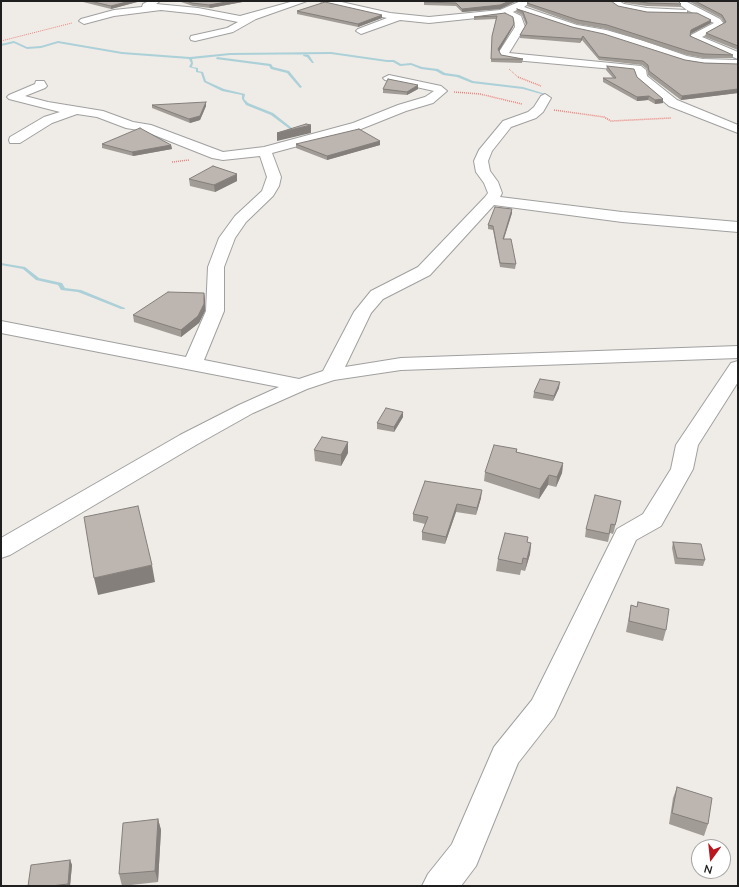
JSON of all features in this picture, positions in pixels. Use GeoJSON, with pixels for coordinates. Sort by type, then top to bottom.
{"type":"FeatureCollection","features":[{"type":"Feature","properties":{"kind":"street"},"geometry":{"type":"LineString","coordinates":[[195,38],[230,30],[257,16],[303,1]]}},
{"type":"Feature","properties":{"kind":"street"},"geometry":{"type":"LineString","coordinates":[[325,1],[399,17],[438,20],[506,12],[508,9],[528,2],[539,2]]}},
{"type":"Feature","properties":{"kind":"street"},"geometry":{"type":"LineString","coordinates":[[612,1],[621,6],[647,11],[698,12]]}},
{"type":"Feature","properties":{"kind":"street"},"geometry":{"type":"LineString","coordinates":[[680,1],[698,12],[717,20],[719,24],[695,37],[697,39],[738,56]]}},
{"type":"Feature","properties":{"kind":"street"},"geometry":{"type":"LineString","coordinates":[[117,2],[146,6],[158,5],[240,18],[257,16]]}},
{"type":"Feature","properties":{"kind":"street"},"geometry":{"type":"LineString","coordinates":[[84,21],[114,13],[158,5]]}},
{"type":"Feature","properties":{"kind":"street"},"geometry":{"type":"LineString","coordinates":[[517,7],[576,27],[606,33],[637,42],[685,59],[703,62],[738,63]]}},
{"type":"Feature","properties":{"kind":"street"},"geometry":{"type":"LineString","coordinates":[[506,12],[518,18],[520,27],[504,52],[505,55],[637,68],[650,66]]}},
{"type":"Feature","properties":{"kind":"street"},"geometry":{"type":"LineString","coordinates":[[361,32],[399,17]]}},
{"type":"Feature","properties":{"kind":"street"},"geometry":{"type":"LineString","coordinates":[[663,63],[685,59]]}},
{"type":"Feature","properties":{"kind":"street"},"geometry":{"type":"LineString","coordinates":[[637,68],[641,70],[641,77],[673,103],[738,129]]}},
{"type":"Feature","properties":{"kind":"street"},"geometry":{"type":"LineString","coordinates":[[40,83],[41,86],[13,97],[56,107],[99,114],[130,125],[147,128],[217,155],[230,156],[265,151],[357,126],[402,108],[429,100],[441,91],[437,88],[397,81],[389,78]]}},
{"type":"Feature","properties":{"kind":"street"},"geometry":{"type":"LineString","coordinates":[[330,375],[363,312],[377,295],[424,270],[490,200],[495,193],[491,182],[483,172],[481,161],[486,150],[507,124],[532,115],[542,103]]}},
{"type":"Feature","properties":{"kind":"street"},"geometry":{"type":"LineString","coordinates":[[3,105],[56,107]]}},
{"type":"Feature","properties":{"kind":"street"},"geometry":{"type":"LineString","coordinates":[[15,140],[48,120],[75,110]]}},
{"type":"Feature","properties":{"kind":"street"},"geometry":{"type":"LineString","coordinates":[[194,363],[215,311],[216,267],[227,238],[240,219],[268,193],[272,186],[274,178],[265,151]]}},
{"type":"Feature","properties":{"kind":"street"},"geometry":{"type":"LineString","coordinates":[[490,200],[622,217],[738,227]]}},
{"type":"Feature","properties":{"kind":"street"},"geometry":{"type":"LineString","coordinates":[[1,327],[194,363],[300,385]]}},
{"type":"Feature","properties":{"kind":"street"},"geometry":{"type":"LineString","coordinates":[[1,549],[188,440],[246,409],[300,385],[330,375],[401,364],[738,352]]}},
{"type":"Feature","properties":{"kind":"street"},"geometry":{"type":"LineString","coordinates":[[440,886],[464,856],[505,756],[543,708],[626,535],[652,520],[682,468],[687,445],[738,367]]}},
{"type":"Feature","properties":{"kind":"path"},"geometry":{"type":"LineString","coordinates":[[1,41],[84,21]]}},
{"type":"Feature","properties":{"kind":"path"},"geometry":{"type":"LineString","coordinates":[[505,55],[509,69],[521,79],[547,89],[551,94],[542,103]]}},
{"type":"Feature","properties":{"kind":"path"},"geometry":{"type":"LineString","coordinates":[[441,91],[487,95],[542,103],[564,110],[604,117],[611,120],[703,115]]}},
{"type":"Feature","properties":{"kind":"building"},"geometry":{"type":"Polygon","coordinates":[[[90,1],[130,1],[111,6],[90,1]]]}},
{"type":"Feature","properties":{"kind":"building"},"geometry":{"type":"Polygon","coordinates":[[[186,1],[232,1],[209,5],[186,1]]]}},
{"type":"Feature","properties":{"kind":"building"},"geometry":{"type":"Polygon","coordinates":[[[424,1],[510,1],[500,5],[462,9],[456,3],[424,1]]]}},
{"type":"Feature","properties":{"kind":"building"},"geometry":{"type":"Polygon","coordinates":[[[530,1],[611,1],[618,6],[647,12],[697,13],[711,20],[691,30],[690,36],[733,55],[704,54],[688,51],[607,25],[578,20],[527,3],[530,1]]]}},
{"type":"Feature","properties":{"kind":"building"},"geometry":{"type":"Polygon","coordinates":[[[635,1],[678,1],[681,4],[648,3],[635,1]]]}},
{"type":"Feature","properties":{"kind":"building"},"geometry":{"type":"Polygon","coordinates":[[[695,1],[738,1],[738,46],[706,33],[726,22],[722,15],[695,1]]]}},
{"type":"Feature","properties":{"kind":"building"},"geometry":{"type":"Polygon","coordinates":[[[325,2],[382,15],[358,24],[297,11],[325,2]]]}},
{"type":"Feature","properties":{"kind":"building"},"geometry":{"type":"Polygon","coordinates":[[[517,9],[572,27],[604,34],[685,60],[704,63],[738,64],[738,89],[682,96],[649,71],[648,65],[643,61],[599,57],[583,36],[581,39],[520,35],[527,23],[523,12],[517,9]]]}},
{"type":"Feature","properties":{"kind":"building"},"geometry":{"type":"Polygon","coordinates":[[[505,13],[513,17],[514,24],[498,49],[501,55],[523,59],[491,59],[492,36],[497,16],[474,17],[505,13]]]}},
{"type":"Feature","properties":{"kind":"building"},"geometry":{"type":"Polygon","coordinates":[[[607,66],[634,69],[637,77],[663,99],[655,100],[649,96],[637,97],[603,78],[616,78],[607,66]]]}},
{"type":"Feature","properties":{"kind":"building"},"geometry":{"type":"Polygon","coordinates":[[[388,79],[418,85],[407,92],[383,89],[388,79]]]}},
{"type":"Feature","properties":{"kind":"building"},"geometry":{"type":"Polygon","coordinates":[[[206,102],[200,116],[189,119],[152,105],[206,102]]]}},
{"type":"Feature","properties":{"kind":"building"},"geometry":{"type":"Polygon","coordinates":[[[306,124],[311,125],[277,133],[306,124]]]}},
{"type":"Feature","properties":{"kind":"building"},"geometry":{"type":"Polygon","coordinates":[[[140,128],[171,145],[132,152],[102,144],[140,128]]]}},
{"type":"Feature","properties":{"kind":"building"},"geometry":{"type":"Polygon","coordinates":[[[359,129],[380,141],[327,156],[296,144],[359,129]]]}},
{"type":"Feature","properties":{"kind":"building"},"geometry":{"type":"Polygon","coordinates":[[[213,166],[237,174],[214,185],[189,179],[213,166]]]}},
{"type":"Feature","properties":{"kind":"building"},"geometry":{"type":"Polygon","coordinates":[[[495,207],[512,209],[503,239],[511,239],[516,264],[500,263],[493,226],[488,225],[495,207]]]}},
{"type":"Feature","properties":{"kind":"building"},"geometry":{"type":"Polygon","coordinates":[[[168,292],[204,293],[204,304],[198,316],[181,330],[133,315],[168,292]]]}},
{"type":"Feature","properties":{"kind":"building"},"geometry":{"type":"Polygon","coordinates":[[[540,379],[560,382],[554,396],[534,392],[540,379]]]}},
{"type":"Feature","properties":{"kind":"building"},"geometry":{"type":"Polygon","coordinates":[[[386,408],[403,412],[394,427],[377,423],[386,408]]]}},
{"type":"Feature","properties":{"kind":"building"},"geometry":{"type":"Polygon","coordinates":[[[322,437],[348,442],[341,455],[314,450],[322,437]]]}},
{"type":"Feature","properties":{"kind":"building"},"geometry":{"type":"Polygon","coordinates":[[[494,445],[517,449],[516,452],[563,463],[557,477],[549,475],[540,489],[485,472],[494,445]]]}},
{"type":"Feature","properties":{"kind":"building"},"geometry":{"type":"Polygon","coordinates":[[[425,481],[482,490],[477,508],[457,504],[446,537],[422,532],[428,517],[413,514],[425,481]]]}},
{"type":"Feature","properties":{"kind":"building"},"geometry":{"type":"Polygon","coordinates":[[[595,495],[621,501],[615,525],[611,524],[609,534],[586,529],[595,495]]]}},
{"type":"Feature","properties":{"kind":"building"},"geometry":{"type":"Polygon","coordinates":[[[138,506],[152,565],[94,578],[84,517],[138,506]]]}},
{"type":"Feature","properties":{"kind":"building"},"geometry":{"type":"Polygon","coordinates":[[[505,533],[528,537],[527,542],[531,543],[527,559],[523,558],[522,564],[498,559],[505,533]]]}},
{"type":"Feature","properties":{"kind":"building"},"geometry":{"type":"Polygon","coordinates":[[[673,542],[701,544],[705,560],[677,558],[673,542]]]}},
{"type":"Feature","properties":{"kind":"building"},"geometry":{"type":"Polygon","coordinates":[[[638,602],[669,609],[666,630],[629,621],[631,605],[637,607],[638,602]]]}},
{"type":"Feature","properties":{"kind":"building"},"geometry":{"type":"Polygon","coordinates":[[[677,787],[712,798],[708,824],[672,813],[677,787]]]}},
{"type":"Feature","properties":{"kind":"building"},"geometry":{"type":"Polygon","coordinates":[[[158,819],[155,871],[119,874],[123,823],[158,819]]]}},
{"type":"Feature","properties":{"kind":"building"},"geometry":{"type":"Polygon","coordinates":[[[70,860],[68,884],[28,886],[31,865],[70,860]]]}},
{"type":"Feature","properties":{"kind":"waterway"},"geometry":{"type":"LineString","coordinates":[[1,45],[14,42],[27,48],[41,47],[58,42],[122,53],[190,58]]}},
{"type":"Feature","properties":{"kind":"waterway"},"geometry":{"type":"LineString","coordinates":[[190,58],[230,54],[331,53],[394,61],[400,65],[411,64],[421,68],[437,70],[444,74],[458,76],[472,82],[523,88],[548,95]]}},
{"type":"Feature","properties":{"kind":"waterway"},"geometry":{"type":"LineString","coordinates":[[304,55],[308,56],[313,62]]}},
{"type":"Feature","properties":{"kind":"waterway"},"geometry":{"type":"LineString","coordinates":[[190,58],[192,63],[190,67],[197,69],[197,71],[202,73],[205,81],[223,90],[244,95],[243,99],[247,104],[272,114],[291,129]]}},
{"type":"Feature","properties":{"kind":"waterway"},"geometry":{"type":"LineString","coordinates":[[217,58],[270,65],[272,68],[288,72],[301,87]]}},
{"type":"Feature","properties":{"kind":"waterway"},"geometry":{"type":"LineString","coordinates":[[1,264],[24,268],[38,279],[60,284],[63,289],[79,291],[123,308]]}}]}
